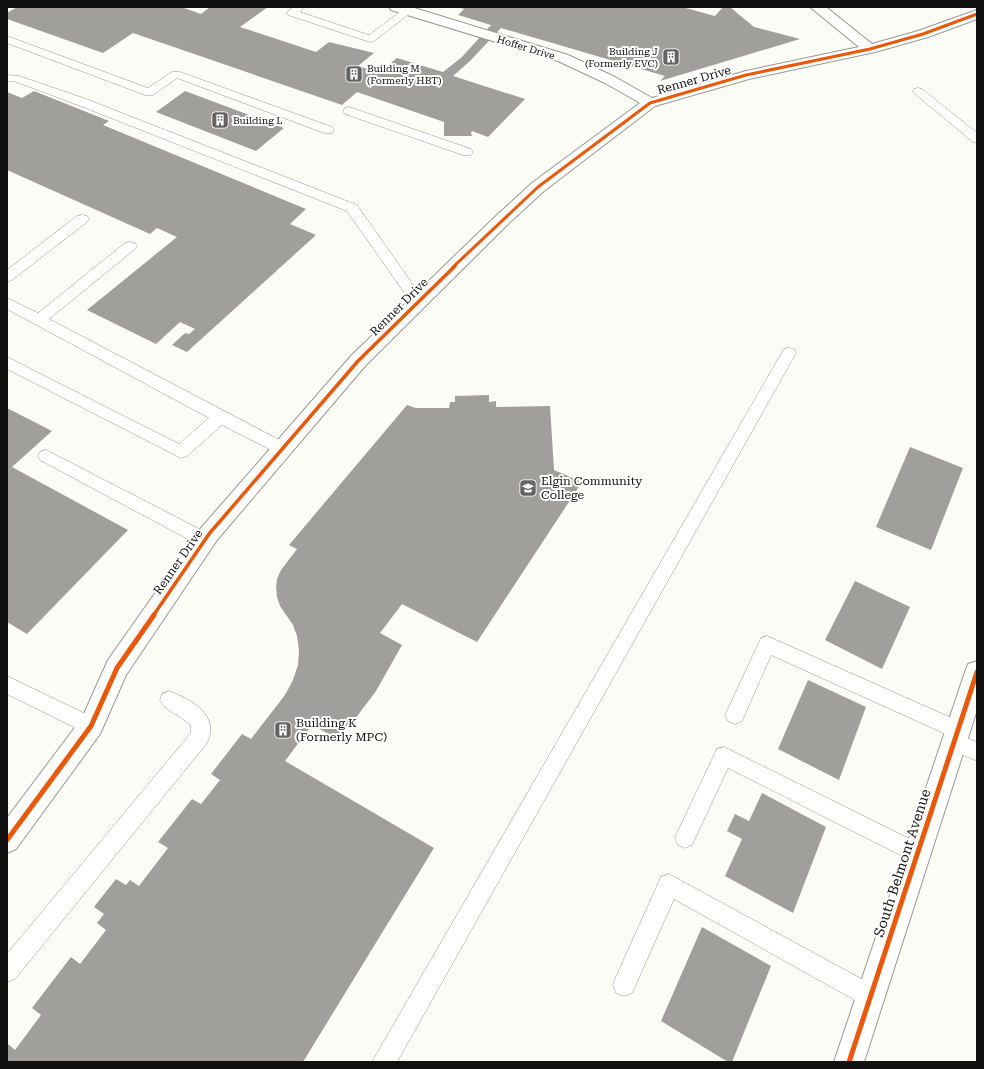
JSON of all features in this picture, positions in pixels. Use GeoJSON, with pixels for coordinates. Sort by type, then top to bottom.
{"type":"FeatureCollection","features":[{"type":"Feature","properties":{"kind":"street"},"geometry":{"type":"LineString","coordinates":[[818,7],[870,49]]}},
{"type":"Feature","properties":{"kind":"street","name":"Hoffer Drive"},"geometry":{"type":"LineString","coordinates":[[402,9],[562,58],[610,80],[650,103]]}},
{"type":"Feature","properties":{"kind":"street","name":"Renner Drive"},"geometry":{"type":"LineString","coordinates":[[7,840],[91,726],[117,668],[205,540],[358,361],[502,220],[538,187],[650,103],[746,75],[870,49],[923,34],[977,14]]}},
{"type":"Feature","properties":{"kind":"street","name":"South Belmont Avenue"},"geometry":{"type":"LineString","coordinates":[[849,1062],[916,853],[963,741],[977,672]]}},
{"type":"Feature","properties":{"kind":"lane"},"geometry":{"type":"LineString","coordinates":[[299,7],[292,13],[370,39],[402,9]]}},
{"type":"Feature","properties":{"kind":"lane"},"geometry":{"type":"LineString","coordinates":[[7,39],[149,92],[176,74],[328,130]]}},
{"type":"Feature","properties":{"kind":"lane"},"geometry":{"type":"LineString","coordinates":[[7,78],[15,78],[82,102],[352,208],[418,302]]}},
{"type":"Feature","properties":{"kind":"lane"},"geometry":{"type":"LineString","coordinates":[[918,90],[977,139]]}},
{"type":"Feature","properties":{"kind":"lane"},"geometry":{"type":"LineString","coordinates":[[349,111],[467,152]]}},
{"type":"Feature","properties":{"kind":"lane"},"geometry":{"type":"LineString","coordinates":[[7,277],[82,219]]}},
{"type":"Feature","properties":{"kind":"lane"},"geometry":{"type":"LineString","coordinates":[[39,320],[130,246]]}},
{"type":"Feature","properties":{"kind":"lane"},"geometry":{"type":"LineString","coordinates":[[7,303],[282,449]]}},
{"type":"Feature","properties":{"kind":"lane"},"geometry":{"type":"LineString","coordinates":[[384,1062],[789,353]]}},
{"type":"Feature","properties":{"kind":"lane"},"geometry":{"type":"LineString","coordinates":[[7,362],[181,452],[220,417]]}},
{"type":"Feature","properties":{"kind":"lane"},"geometry":{"type":"LineString","coordinates":[[46,456],[205,540]]}},
{"type":"Feature","properties":{"kind":"lane"},"geometry":{"type":"LineString","coordinates":[[735,715],[767,644],[963,741]]}},
{"type":"Feature","properties":{"kind":"lane"},"geometry":{"type":"LineString","coordinates":[[7,685],[91,726]]}},
{"type":"Feature","properties":{"kind":"lane"},"geometry":{"type":"LineString","coordinates":[[7,971],[200,736],[202,731],[200,722],[195,714],[169,700]]}},
{"type":"Feature","properties":{"kind":"lane"},"geometry":{"type":"LineString","coordinates":[[685,838],[724,756],[916,853]]}},
{"type":"Feature","properties":{"kind":"lane"},"geometry":{"type":"LineString","coordinates":[[624,985],[669,885],[870,996]]}},
{"type":"Feature","properties":{"kind":"building","name":"Building M (Formerly HBT)"},"geometry":{"type":"Polygon","coordinates":[[[17,7],[181,7],[201,14],[210,7],[268,7],[240,27],[316,52],[329,42],[374,53],[358,66],[371,70],[378,65],[386,67],[397,58],[443,72],[462,57],[491,25],[458,15],[464,9],[458,7],[682,7],[715,16],[723,7],[730,7],[754,27],[800,39],[660,81],[665,76],[501,28],[470,61],[453,76],[525,99],[488,137],[472,131],[472,136],[444,136],[444,122],[357,92],[342,105],[133,33],[103,53],[7,19],[7,13],[17,7]]]}},
{"type":"Feature","properties":{"kind":"building"},"geometry":{"type":"Polygon","coordinates":[[[34,91],[109,121],[103,125],[306,209],[290,224],[316,235],[187,352],[172,345],[185,333],[189,334],[195,329],[180,322],[156,344],[87,310],[177,237],[157,228],[150,234],[7,170],[7,92],[22,98],[34,91]]]}},
{"type":"Feature","properties":{"kind":"building","name":"Building L"},"geometry":{"type":"Polygon","coordinates":[[[185,91],[284,128],[256,151],[156,112],[185,91]]]}},
{"type":"Feature","properties":{"kind":"building","name":"Building K (Formerly MPC)"},"geometry":{"type":"Polygon","coordinates":[[[489,395],[489,402],[496,401],[496,407],[550,406],[554,470],[582,482],[477,642],[402,604],[380,633],[402,645],[376,691],[358,715],[336,738],[312,725],[285,761],[434,848],[303,1062],[7,1062],[7,1043],[15,1050],[41,1015],[32,1008],[71,957],[80,964],[106,930],[97,923],[104,914],[94,907],[116,879],[126,885],[130,880],[139,886],[168,848],[158,842],[192,799],[201,804],[220,780],[211,774],[242,734],[251,739],[285,695],[293,680],[298,665],[299,650],[297,636],[293,625],[280,606],[276,587],[277,579],[281,570],[297,549],[289,545],[407,405],[416,408],[449,408],[450,402],[455,402],[455,396],[489,395]]]}},
{"type":"Feature","properties":{"kind":"building"},"geometry":{"type":"Polygon","coordinates":[[[7,408],[52,431],[12,467],[128,530],[27,634],[7,622],[7,408]]]}},
{"type":"Feature","properties":{"kind":"building"},"geometry":{"type":"Polygon","coordinates":[[[910,447],[963,468],[931,550],[876,527],[910,447]]]}},
{"type":"Feature","properties":{"kind":"building"},"geometry":{"type":"Polygon","coordinates":[[[855,581],[910,607],[882,669],[825,640],[855,581]]]}},
{"type":"Feature","properties":{"kind":"building"},"geometry":{"type":"Polygon","coordinates":[[[808,680],[866,707],[839,780],[778,749],[808,680]]]}},
{"type":"Feature","properties":{"kind":"building"},"geometry":{"type":"Polygon","coordinates":[[[762,793],[826,827],[793,913],[725,876],[742,839],[727,831],[735,814],[749,821],[762,793]]]}},
{"type":"Feature","properties":{"kind":"building"},"geometry":{"type":"Polygon","coordinates":[[[702,927],[771,966],[732,1062],[728,1062],[661,1021],[702,927]]]}},
{"type":"Feature","properties":{"kind":"cycle path"},"geometry":{"type":"LineString","coordinates":[[7,840],[91,726],[117,668],[209,534],[358,361],[502,220],[538,187],[650,103],[746,75],[870,49],[923,34],[977,14]]}},
{"type":"Feature","properties":{"kind":"cycle path"},"geometry":{"type":"LineString","coordinates":[[849,1062],[977,672]]}},
{"type":"Feature","properties":{"kind":"place","name":"Building J (Formerly EVC)"},"geometry":{"type":"Point","coordinates":[671,57]}},
{"type":"Feature","properties":{"kind":"place","name":"Building M (Formerly HBT)"},"geometry":{"type":"Point","coordinates":[354,74]}},
{"type":"Feature","properties":{"kind":"place","name":"Building L"},"geometry":{"type":"Point","coordinates":[220,120]}},
{"type":"Feature","properties":{"kind":"place","name":"Elgin Community College"},"geometry":{"type":"Point","coordinates":[528,488]}},
{"type":"Feature","properties":{"kind":"place","name":"Building K (Formerly MPC)"},"geometry":{"type":"Point","coordinates":[283,730]}}]}
